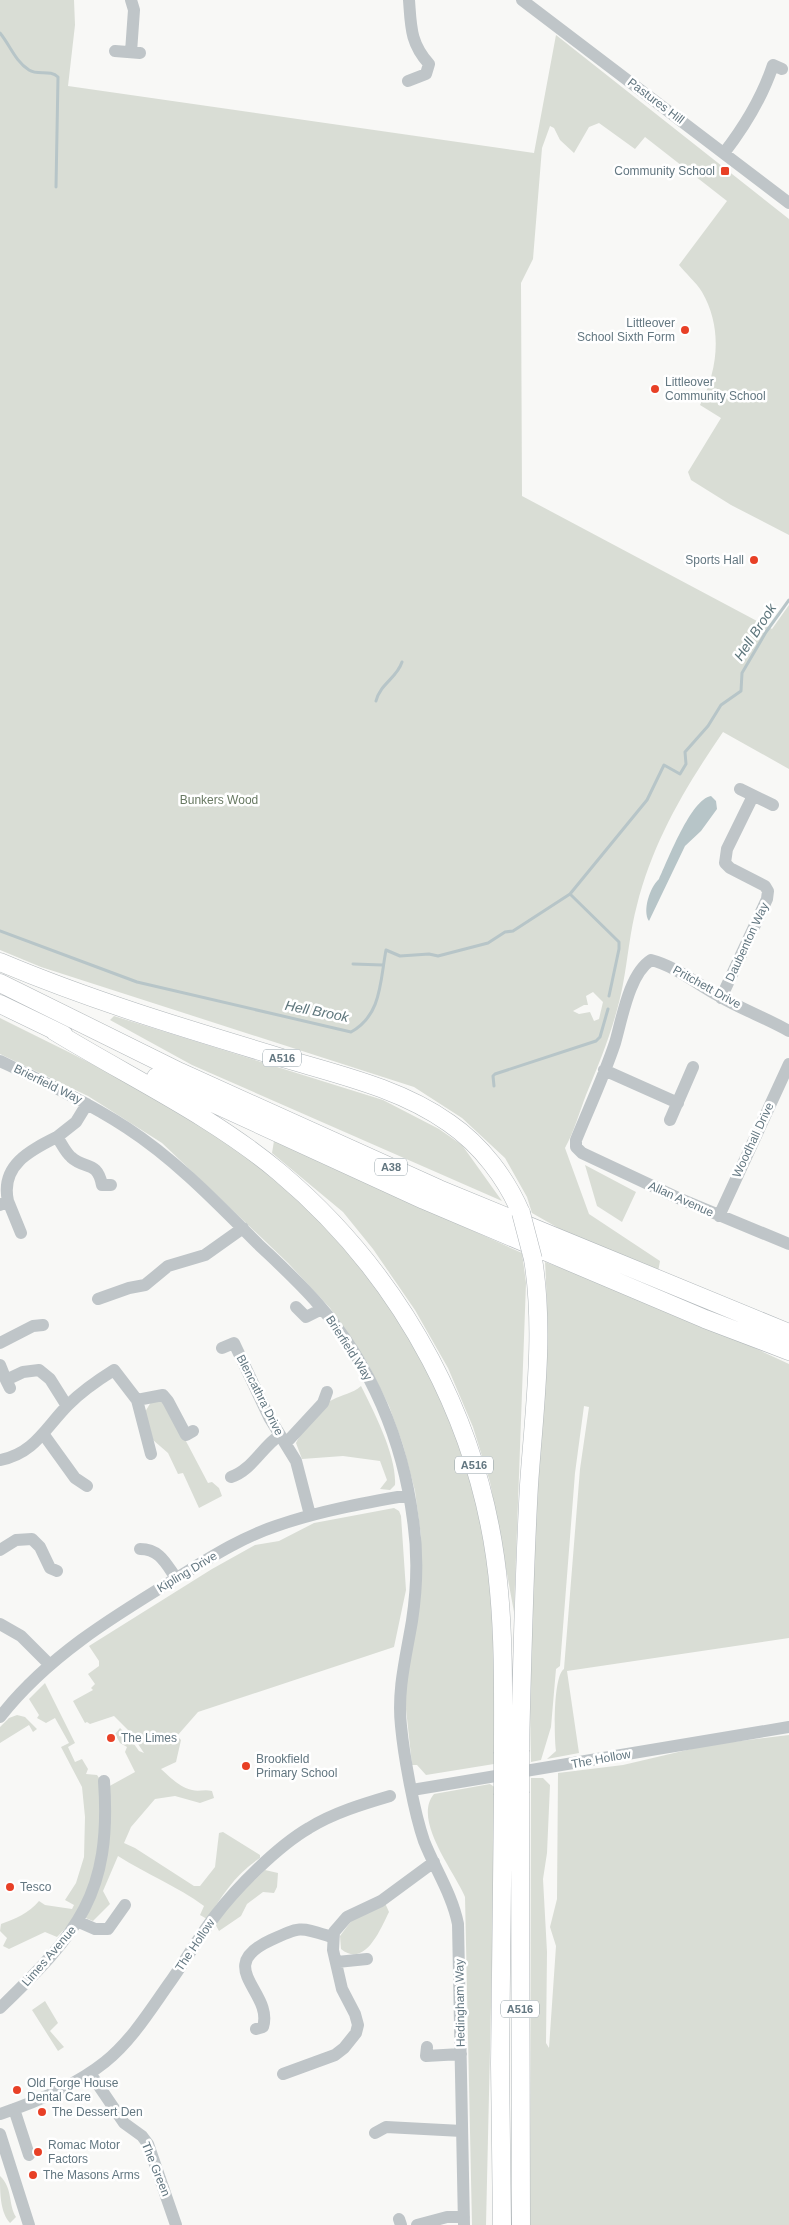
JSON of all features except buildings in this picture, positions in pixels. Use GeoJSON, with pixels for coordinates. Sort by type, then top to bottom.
{"type":"FeatureCollection","features":[{"type":"Feature","properties":{"kind":"highway","name":"A516"},"geometry":{"type":"LineString","coordinates":[[0,962],[92,998],[347,1077],[416,1103],[450,1123],[482,1153],[508,1186],[521,1213],[533,1259],[538,1294],[537,1369],[512,1751],[521,2225]]}},
{"type":"Feature","properties":{"kind":"highway","name":"A38"},"geometry":{"type":"LineString","coordinates":[[0,983],[180,1072],[439,1189],[789,1333]]}},
{"type":"Feature","properties":{"kind":"highway","name":"A38"},"geometry":{"type":"LineString","coordinates":[[0,1004],[54,1031],[424,1200],[706,1319],[789,1351]]}},
{"type":"Feature","properties":{"kind":"highway","name":"A516"},"geometry":{"type":"LineString","coordinates":[[54,1031],[104,1062],[187,1108],[278,1172],[349,1240],[385,1285],[417,1334],[460,1424],[486,1508],[500,1599],[512,1751]]}},
{"type":"Feature","properties":{"kind":"highway","name":"A516"},"geometry":{"type":"LineString","coordinates":[[502,2225],[501,2142],[512,1794]]}},
{"type":"Feature","properties":{"kind":"highway"},"geometry":{"type":"LineString","coordinates":[[492,2225],[501,2142]]}},
{"type":"Feature","properties":{"kind":"street"},"geometry":{"type":"LineString","coordinates":[[115,50],[136,52],[134,10],[131,0]]}},
{"type":"Feature","properties":{"kind":"street"},"geometry":{"type":"LineString","coordinates":[[408,81],[426,74],[429,64],[418,51],[413,41],[409,0]]}},
{"type":"Feature","properties":{"kind":"street","name":"Pastures Hill"},"geometry":{"type":"LineString","coordinates":[[522,0],[789,202]]}},
{"type":"Feature","properties":{"kind":"street"},"geometry":{"type":"LineString","coordinates":[[724,153],[743,129],[766,84],[773,65],[782,69]]}},
{"type":"Feature","properties":{"kind":"street"},"geometry":{"type":"LineString","coordinates":[[740,789],[773,805]]}},
{"type":"Feature","properties":{"kind":"street","name":"Daubenton Way"},"geometry":{"type":"LineString","coordinates":[[721,998],[767,899],[768,891],[765,886],[730,868],[725,863],[727,849],[753,796]]}},
{"type":"Feature","properties":{"kind":"street","name":"Pritchett Drive"},"geometry":{"type":"LineString","coordinates":[[604,1070],[615,1043],[623,1012],[638,975],[643,965],[651,960],[669,966],[721,998],[758,1013],[789,1031]]}},
{"type":"Feature","properties":{"kind":"street","name":"Brierfield Way"},"geometry":{"type":"LineString","coordinates":[[0,1061],[87,1104],[154,1148],[243,1228],[322,1309],[347,1341],[371,1382],[398,1449],[410,1495],[416,1548],[415,1593],[402,1671],[400,1708],[402,1733],[412,1790]]}},
{"type":"Feature","properties":{"kind":"street","name":"Woodhall Drive"},"geometry":{"type":"LineString","coordinates":[[719,1216],[789,1064]]}},
{"type":"Feature","properties":{"kind":"street"},"geometry":{"type":"LineString","coordinates":[[670,1120],[693,1066]]}},
{"type":"Feature","properties":{"kind":"street"},"geometry":{"type":"LineString","coordinates":[[604,1070],[678,1103]]}},
{"type":"Feature","properties":{"kind":"street","name":"Allan Avenue"},"geometry":{"type":"LineString","coordinates":[[604,1070],[576,1140],[576,1147],[582,1153],[719,1216],[789,1244]]}},
{"type":"Feature","properties":{"kind":"street"},"geometry":{"type":"LineString","coordinates":[[21,1233],[4,1203],[6,1186],[14,1163],[24,1154],[58,1137],[76,1122],[87,1104]]}},
{"type":"Feature","properties":{"kind":"street"},"geometry":{"type":"LineString","coordinates":[[58,1137],[71,1158],[95,1169],[100,1174],[102,1184],[111,1185]]}},
{"type":"Feature","properties":{"kind":"street"},"geometry":{"type":"LineString","coordinates":[[98,1299],[129,1288],[145,1285],[168,1266],[205,1255],[243,1228]]}},
{"type":"Feature","properties":{"kind":"street"},"geometry":{"type":"LineString","coordinates":[[296,1307],[306,1317],[322,1309]]}},
{"type":"Feature","properties":{"kind":"street"},"geometry":{"type":"LineString","coordinates":[[0,1343],[33,1326],[43,1325]]}},
{"type":"Feature","properties":{"kind":"street","name":"Blencathra Drive"},"geometry":{"type":"LineString","coordinates":[[222,1348],[234,1343],[269,1417],[283,1439],[301,1475],[310,1515]]}},
{"type":"Feature","properties":{"kind":"street"},"geometry":{"type":"LineString","coordinates":[[0,1365],[8,1384],[22,1372],[39,1370],[50,1379],[67,1406]]}},
{"type":"Feature","properties":{"kind":"street"},"geometry":{"type":"LineString","coordinates":[[0,1460],[28,1449],[44,1435],[67,1406],[114,1370],[137,1400],[151,1454]]}},
{"type":"Feature","properties":{"kind":"street"},"geometry":{"type":"LineString","coordinates":[[231,1477],[239,1474],[268,1444],[283,1439],[323,1403],[327,1392]]}},
{"type":"Feature","properties":{"kind":"street"},"geometry":{"type":"LineString","coordinates":[[137,1400],[163,1395],[168,1400],[186,1435],[193,1431]]}},
{"type":"Feature","properties":{"kind":"street"},"geometry":{"type":"LineString","coordinates":[[44,1435],[75,1478],[87,1486]]}},
{"type":"Feature","properties":{"kind":"street","name":"Kipling Drive"},"geometry":{"type":"LineString","coordinates":[[0,1717],[50,1664],[120,1613],[249,1536],[310,1515],[410,1495]]}},
{"type":"Feature","properties":{"kind":"street"},"geometry":{"type":"LineString","coordinates":[[0,1550],[21,1539],[32,1539],[40,1547],[50,1568],[58,1571]]}},
{"type":"Feature","properties":{"kind":"street"},"geometry":{"type":"LineString","coordinates":[[140,1549],[148,1549],[160,1555],[176,1578]]}},
{"type":"Feature","properties":{"kind":"street"},"geometry":{"type":"LineString","coordinates":[[1,1627],[21,1636],[50,1664]]}},
{"type":"Feature","properties":{"kind":"street","name":"The Hollow"},"geometry":{"type":"LineString","coordinates":[[412,1790],[789,1727]]}},
{"type":"Feature","properties":{"kind":"street","name":"Limes Avenue"},"geometry":{"type":"LineString","coordinates":[[0,2008],[31,1978],[79,1922],[98,1879],[104,1841],[104,1781]]}},
{"type":"Feature","properties":{"kind":"street","name":"Hedingham Way"},"geometry":{"type":"LineString","coordinates":[[412,1790],[423,1839],[448,1890],[458,1924],[464,2221]]}},
{"type":"Feature","properties":{"kind":"street","name":"The Hollow"},"geometry":{"type":"LineString","coordinates":[[0,2114],[90,2073],[117,2051],[136,2028],[221,1908],[284,1846],[308,1828],[322,1821],[390,1796]]}},
{"type":"Feature","properties":{"kind":"street"},"geometry":{"type":"LineString","coordinates":[[283,2074],[306,2073],[344,2048],[356,2033],[358,2024],[342,1989],[332,1937],[347,1917],[381,1901],[434,1862]]}},
{"type":"Feature","properties":{"kind":"street"},"geometry":{"type":"LineString","coordinates":[[79,1922],[95,1929],[108,1929],[125,1905]]}},
{"type":"Feature","properties":{"kind":"street"},"geometry":{"type":"LineString","coordinates":[[256,2029],[263,2027],[264,2015],[247,1974],[245,1962],[248,1954],[257,1946],[292,1929],[308,1930],[332,1937]]}},
{"type":"Feature","properties":{"kind":"street"},"geometry":{"type":"LineString","coordinates":[[337,1962],[368,1959]]}},
{"type":"Feature","properties":{"kind":"street"},"geometry":{"type":"LineString","coordinates":[[427,2047],[426,2056],[462,2054]]}},
{"type":"Feature","properties":{"kind":"street","name":"The Green"},"geometry":{"type":"LineString","coordinates":[[90,2073],[124,2123],[142,2136],[148,2144],[176,2225]]}},
{"type":"Feature","properties":{"kind":"street"},"geometry":{"type":"LineString","coordinates":[[14,2109],[29,2155]]}},
{"type":"Feature","properties":{"kind":"street"},"geometry":{"type":"LineString","coordinates":[[381,2127],[462,2131]]}},
{"type":"Feature","properties":{"kind":"street"},"geometry":{"type":"LineString","coordinates":[[0,2134],[29,2225]]}},
{"type":"Feature","properties":{"kind":"street"},"geometry":{"type":"LineString","coordinates":[[417,2225],[446,2217],[464,2221]]}},
{"type":"Feature","properties":{"kind":"green space","name":"Bunkers Wood"},"geometry":{"type":"Polygon","coordinates":[[[0,0],[74,0],[75,25],[68,86],[534,153],[556,35],[789,219],[789,535],[731,505],[691,480],[688,472],[721,418],[700,405],[711,378],[714,363],[716,349],[713,320],[702,292],[679,265],[727,201],[645,137],[635,149],[599,123],[589,127],[574,153],[560,140],[554,128],[550,126],[542,148],[533,259],[521,283],[522,496],[772,629],[789,605],[789,769],[723,732],[696,773],[661,836],[644,881],[631,934],[623,984],[612,1026],[574,1129],[565,1148],[589,1214],[660,1261],[658,1272],[560,1229],[532,1213],[527,1197],[505,1158],[462,1118],[414,1087],[41,967],[0,950],[0,0]],[[593,992],[586,996],[588,1005],[573,1011],[579,1014],[590,1012],[594,1021],[599,1019],[603,1002],[593,992]]]}},
{"type":"Feature","properties":{"kind":"green space"},"geometry":{"type":"Polygon","coordinates":[[[114,1016],[383,1100],[439,1129],[462,1145],[502,1201],[192,1065],[110,1020],[114,1016]]]}},
{"type":"Feature","properties":{"kind":"green space"},"geometry":{"type":"Polygon","coordinates":[[[0,1018],[162,1102],[214,1134],[263,1170],[308,1210],[350,1255],[387,1304],[419,1356],[446,1411],[467,1468],[482,1527],[493,1616],[495,1675],[494,1764],[426,1775],[417,1765],[412,1765],[406,1709],[406,1688],[421,1536],[415,1491],[403,1445],[389,1406],[367,1362],[330,1308],[288,1263],[162,1143],[88,1096],[0,1054],[0,1018]]]}},
{"type":"Feature","properties":{"kind":"green space"},"geometry":{"type":"Polygon","coordinates":[[[274,1141],[522,1253],[526,1283],[514,1612],[490,1482],[473,1427],[448,1368],[415,1310],[373,1249],[343,1212],[272,1153],[274,1141]]]}},
{"type":"Feature","properties":{"kind":"green space"},"geometry":{"type":"Polygon","coordinates":[[[585,1165],[636,1192],[622,1222],[597,1206],[585,1165]]]}},
{"type":"Feature","properties":{"kind":"green space"},"geometry":{"type":"Polygon","coordinates":[[[545,1262],[671,1309],[789,1364],[789,1638],[567,1671],[579,1753],[547,1759],[556,1751],[556,1694],[560,1674],[564,1669],[580,1469],[589,1407],[584,1406],[575,1473],[560,1666],[556,1669],[551,1727],[541,1760],[531,1762],[530,1678],[534,1538],[542,1435],[547,1331],[545,1262]]]}},
{"type":"Feature","properties":{"kind":"green space"},"geometry":{"type":"Polygon","coordinates":[[[361,1386],[389,1448],[395,1473],[395,1485],[390,1490],[380,1489],[387,1480],[380,1461],[343,1456],[302,1459],[296,1443],[316,1413],[326,1403],[361,1386]]]}},
{"type":"Feature","properties":{"kind":"green space"},"geometry":{"type":"Polygon","coordinates":[[[157,1400],[167,1405],[208,1483],[212,1482],[219,1488],[222,1496],[199,1508],[183,1473],[178,1474],[168,1453],[153,1440],[145,1412],[151,1402],[157,1400]]]}},
{"type":"Feature","properties":{"kind":"green space"},"geometry":{"type":"Polygon","coordinates":[[[394,1508],[399,1511],[401,1516],[406,1590],[394,1647],[198,1712],[177,1736],[181,1740],[176,1762],[161,1769],[183,1787],[195,1791],[212,1791],[214,1798],[200,1803],[175,1796],[155,1799],[131,1827],[124,1843],[194,1886],[200,1886],[215,1867],[219,1833],[223,1832],[260,1855],[260,1858],[251,1864],[230,1886],[207,1919],[200,1915],[204,1906],[183,1892],[118,1856],[103,1891],[110,1904],[93,1921],[78,1915],[57,1937],[45,1932],[9,1949],[3,1946],[7,1938],[0,1931],[1,1924],[22,1915],[39,1901],[45,1905],[72,1909],[74,1905],[65,1900],[76,1883],[84,1857],[85,1817],[82,1787],[61,1747],[69,1743],[55,1718],[46,1723],[37,1718],[39,1715],[29,1699],[45,1683],[75,1743],[68,1747],[75,1762],[82,1759],[88,1769],[86,1774],[97,1775],[106,1788],[135,1772],[125,1752],[127,1747],[120,1743],[115,1734],[120,1728],[131,1739],[130,1743],[134,1744],[139,1751],[144,1753],[130,1732],[114,1716],[90,1724],[85,1723],[73,1701],[93,1690],[91,1688],[95,1684],[88,1674],[99,1666],[99,1661],[89,1646],[212,1569],[255,1545],[279,1541],[314,1523],[394,1508]]]}},
{"type":"Feature","properties":{"kind":"green space"},"geometry":{"type":"Polygon","coordinates":[[[17,1715],[25,1717],[37,1729],[33,1732],[29,1725],[0,1743],[0,1727],[9,1718],[17,1715]]]}},
{"type":"Feature","properties":{"kind":"green space"},"geometry":{"type":"Polygon","coordinates":[[[789,1735],[789,2225],[530,2225],[531,1778],[543,1778],[550,1785],[547,1853],[543,1879],[547,1952],[546,2043],[549,2048],[556,1946],[550,1927],[557,1899],[558,1773],[623,1765],[708,1745],[789,1735]]]}},
{"type":"Feature","properties":{"kind":"green space"},"geometry":{"type":"Polygon","coordinates":[[[490,1784],[496,1788],[486,2225],[472,2225],[465,1897],[438,1846],[428,1818],[429,1805],[434,1794],[490,1784]]]}},
{"type":"Feature","properties":{"kind":"green space"},"geometry":{"type":"Polygon","coordinates":[[[265,1870],[278,1873],[277,1887],[274,1893],[263,1892],[247,1904],[241,1916],[219,1931],[214,1922],[225,1908],[265,1870]]]}},
{"type":"Feature","properties":{"kind":"green space"},"geometry":{"type":"Polygon","coordinates":[[[385,1903],[389,1912],[371,1944],[358,1954],[350,1954],[341,1949],[340,1936],[352,1920],[385,1903]]]}},
{"type":"Feature","properties":{"kind":"green space"},"geometry":{"type":"Polygon","coordinates":[[[45,2001],[58,2023],[50,2031],[64,2047],[58,2051],[32,2010],[45,2001]]]}},
{"type":"Feature","properties":{"kind":"green space"},"geometry":{"type":"Polygon","coordinates":[[[0,2176],[9,2191],[16,2217],[10,2223],[2,2208],[0,2176]]]}},
{"type":"Feature","properties":{"kind":"shaded area"},"geometry":{"type":"Polygon","coordinates":[[[711,796],[716,801],[717,809],[701,831],[685,846],[649,921],[646,911],[648,899],[674,845],[696,808],[703,800],[711,796]]]}},
{"type":"Feature","properties":{"kind":"waterway"},"geometry":{"type":"LineString","coordinates":[[0,33],[16,58],[29,70],[51,73],[58,77],[56,187]]}},
{"type":"Feature","properties":{"kind":"waterway","name":"Hell Brook"},"geometry":{"type":"LineString","coordinates":[[570,894],[647,800],[664,765],[680,774],[686,764],[685,752],[708,726],[721,705],[741,691],[742,673],[766,632],[789,600]]}},
{"type":"Feature","properties":{"kind":"waterway"},"geometry":{"type":"LineString","coordinates":[[376,701],[381,690],[400,668],[402,662]]}},
{"type":"Feature","properties":{"kind":"waterway","name":"Hell Brook"},"geometry":{"type":"LineString","coordinates":[[0,931],[137,982],[351,1032],[361,1025],[374,1007],[378,996],[386,950],[400,956],[429,954],[438,956],[488,943],[505,932],[513,931],[570,894],[619,942],[609,996]]}},
{"type":"Feature","properties":{"kind":"waterway"},"geometry":{"type":"LineString","coordinates":[[353,964],[383,965]]}},
{"type":"Feature","properties":{"kind":"waterway"},"geometry":{"type":"LineString","coordinates":[[494,1086],[493,1076],[495,1074],[596,1041],[600,1037],[608,1009]]}},
{"type":"Feature","properties":{"kind":"place","name":"Community School"},"geometry":{"type":"Point","coordinates":[725,171]}},
{"type":"Feature","properties":{"kind":"place","name":"Littleover School Sixth Form"},"geometry":{"type":"Point","coordinates":[685,330]}},
{"type":"Feature","properties":{"kind":"place","name":"Littleover Community School"},"geometry":{"type":"Point","coordinates":[655,389]}},
{"type":"Feature","properties":{"kind":"place","name":"Sports Hall"},"geometry":{"type":"Point","coordinates":[754,560]}},
{"type":"Feature","properties":{"kind":"place","name":"The Limes"},"geometry":{"type":"Point","coordinates":[111,1738]}},
{"type":"Feature","properties":{"kind":"place","name":"Brookfield Primary School"},"geometry":{"type":"Point","coordinates":[246,1766]}},
{"type":"Feature","properties":{"kind":"place","name":"Tesco"},"geometry":{"type":"Point","coordinates":[10,1887]}},
{"type":"Feature","properties":{"kind":"place","name":"Old Forge House Dental Care"},"geometry":{"type":"Point","coordinates":[17,2090]}},
{"type":"Feature","properties":{"kind":"place","name":"The Dessert Den"},"geometry":{"type":"Point","coordinates":[42,2112]}},
{"type":"Feature","properties":{"kind":"place","name":"Romac Motor Factors"},"geometry":{"type":"Point","coordinates":[38,2152]}},
{"type":"Feature","properties":{"kind":"place","name":"The Masons Arms"},"geometry":{"type":"Point","coordinates":[33,2175]}}]}
